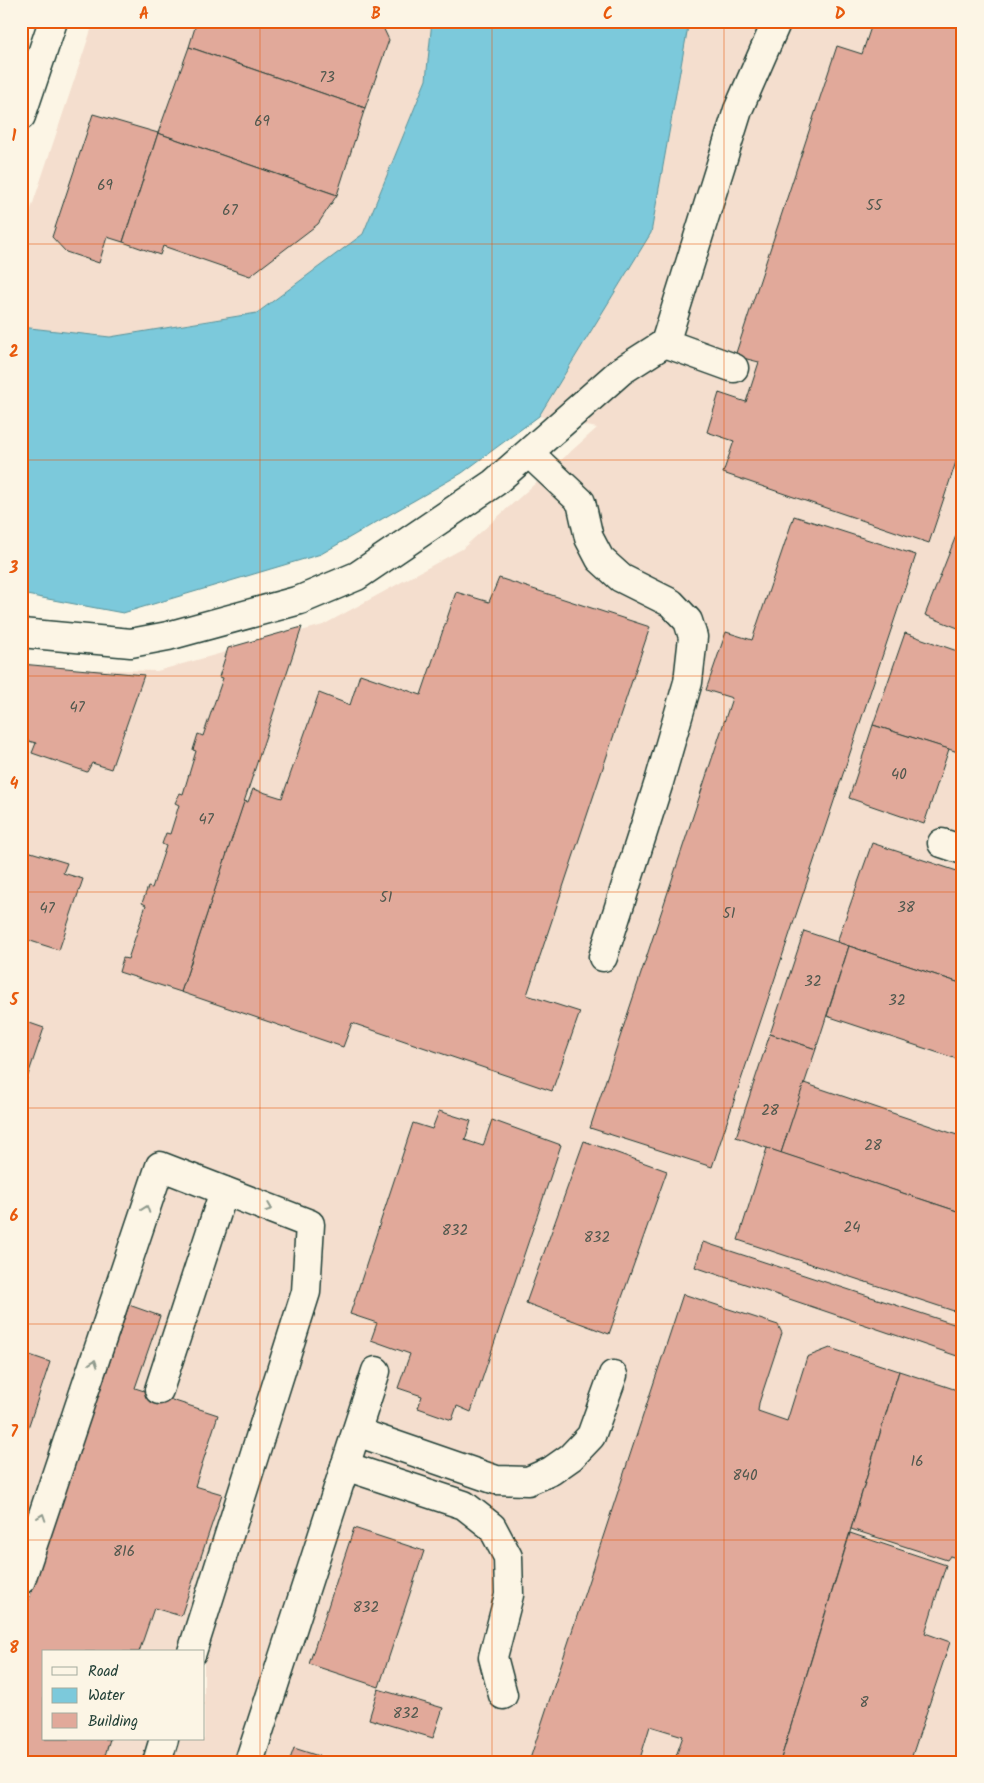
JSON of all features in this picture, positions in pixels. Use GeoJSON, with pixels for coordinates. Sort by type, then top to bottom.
{"type":"FeatureCollection","features":[{"type":"Feature","properties":{"kind":"street"},"geometry":{"type":"LineString","coordinates":[[21,116],[53,21]]}},
{"type":"Feature","properties":{"kind":"street"},"geometry":{"type":"LineString","coordinates":[[21,633],[131,643],[168,636],[300,600],[357,576],[494,483],[621,371],[665,343],[738,110],[777,21]]}},
{"type":"Feature","properties":{"kind":"street"},"geometry":{"type":"LineString","coordinates":[[665,343],[734,368]]}},
{"type":"Feature","properties":{"kind":"street"},"geometry":{"type":"LineString","coordinates":[[529,453],[581,502],[589,538],[600,559],[621,578],[671,602],[688,621],[693,637],[688,682],[603,957]]}},
{"type":"Feature","properties":{"kind":"street"},"geometry":{"type":"LineString","coordinates":[[21,1580],[160,1166],[310,1224],[306,1292],[193,1650]]}},
{"type":"Feature","properties":{"kind":"street"},"geometry":{"type":"LineString","coordinates":[[159,1390],[224,1191]]}},
{"type":"Feature","properties":{"kind":"street"},"geometry":{"type":"LineString","coordinates":[[248,1762],[376,1371]]}},
{"type":"Feature","properties":{"kind":"street"},"geometry":{"type":"LineString","coordinates":[[357,1432],[496,1480],[528,1481],[558,1466],[571,1457],[591,1436],[613,1375]]}},
{"type":"Feature","properties":{"kind":"street"},"geometry":{"type":"LineString","coordinates":[[345,1466],[464,1506],[492,1526],[508,1557],[509,1595],[494,1657],[503,1695]]}},
{"type":"Feature","properties":{"kind":"street"},"geometry":{"type":"LineString","coordinates":[[157,1762],[164,1740]]}},
{"type":"Feature","properties":{"kind":"shaded area"},"geometry":{"type":"Polygon","coordinates":[[[94,21],[432,21],[426,80],[363,234],[257,313],[110,337],[21,327],[21,239],[94,21]]]}},
{"type":"Feature","properties":{"kind":"shaded area"},"geometry":{"type":"Polygon","coordinates":[[[689,21],[963,21],[963,1762],[21,1762],[21,668],[157,671],[323,625],[462,549],[597,428],[539,416],[651,233],[689,21]]]}},
{"type":"Feature","properties":{"kind":"water"},"geometry":{"type":"Polygon","coordinates":[[[432,21],[689,21],[651,233],[539,416],[462,473],[321,554],[123,613],[21,594],[21,327],[110,337],[257,313],[363,234],[426,80],[432,21]]]}},
{"type":"Feature","properties":{"kind":"building"},"geometry":{"type":"Polygon","coordinates":[[[197,21],[380,21],[389,40],[365,108],[189,47],[197,21]]]}},
{"type":"Feature","properties":{"kind":"building"},"geometry":{"type":"Polygon","coordinates":[[[873,21],[963,21],[963,441],[929,543],[723,473],[734,441],[707,432],[719,393],[746,402],[759,362],[735,356],[837,46],[862,54],[873,21]]]}},
{"type":"Feature","properties":{"kind":"building"},"geometry":{"type":"Polygon","coordinates":[[[189,47],[365,108],[337,195],[158,133],[189,47]]]}},
{"type":"Feature","properties":{"kind":"building"},"geometry":{"type":"Polygon","coordinates":[[[93,114],[158,133],[123,242],[107,237],[99,263],[66,252],[52,237],[93,114]]]}},
{"type":"Feature","properties":{"kind":"building"},"geometry":{"type":"Polygon","coordinates":[[[158,133],[337,195],[318,224],[250,276],[163,246],[160,255],[123,242],[158,133]]]}},
{"type":"Feature","properties":{"kind":"building"},"geometry":{"type":"Polygon","coordinates":[[[963,494],[963,514],[957,512],[963,494]]]}},
{"type":"Feature","properties":{"kind":"building"},"geometry":{"type":"Polygon","coordinates":[[[794,516],[916,555],[712,1167],[590,1128],[732,698],[706,690],[726,632],[752,640],[794,516]]]}},
{"type":"Feature","properties":{"kind":"building"},"geometry":{"type":"Polygon","coordinates":[[[959,528],[963,529],[963,630],[925,615],[959,528]]]}},
{"type":"Feature","properties":{"kind":"building"},"geometry":{"type":"Polygon","coordinates":[[[499,578],[650,627],[527,995],[580,1012],[552,1091],[352,1023],[343,1047],[181,992],[244,801],[248,802],[253,789],[282,798],[319,693],[350,705],[360,674],[421,695],[456,592],[489,602],[499,578]]]}},
{"type":"Feature","properties":{"kind":"building"},"geometry":{"type":"Polygon","coordinates":[[[302,627],[181,992],[119,972],[123,958],[128,959],[146,905],[142,903],[148,887],[152,888],[166,846],[162,844],[166,833],[170,834],[179,805],[175,803],[180,793],[183,794],[196,751],[193,750],[198,734],[203,736],[223,678],[219,677],[228,648],[302,627]]]}},
{"type":"Feature","properties":{"kind":"building"},"geometry":{"type":"Polygon","coordinates":[[[905,633],[963,653],[963,748],[961,753],[873,725],[905,633]]]}},
{"type":"Feature","properties":{"kind":"building"},"geometry":{"type":"Polygon","coordinates":[[[21,664],[144,675],[111,769],[92,763],[87,772],[32,753],[36,743],[21,739],[21,664]]]}},
{"type":"Feature","properties":{"kind":"building"},"geometry":{"type":"Polygon","coordinates":[[[873,725],[949,749],[924,824],[849,798],[873,725]]]}},
{"type":"Feature","properties":{"kind":"building"},"geometry":{"type":"Polygon","coordinates":[[[872,843],[963,873],[963,984],[837,942],[872,843]]]}},
{"type":"Feature","properties":{"kind":"building"},"geometry":{"type":"Polygon","coordinates":[[[21,849],[67,863],[63,873],[83,879],[59,950],[21,938],[21,849]]]}},
{"type":"Feature","properties":{"kind":"building"},"geometry":{"type":"Polygon","coordinates":[[[804,931],[849,946],[816,1049],[770,1034],[804,931]]]}},
{"type":"Feature","properties":{"kind":"building"},"geometry":{"type":"Polygon","coordinates":[[[849,946],[963,984],[963,1061],[827,1016],[849,946]]]}},
{"type":"Feature","properties":{"kind":"building"},"geometry":{"type":"Polygon","coordinates":[[[21,1020],[44,1028],[21,1096],[21,1020]]]}},
{"type":"Feature","properties":{"kind":"building"},"geometry":{"type":"Polygon","coordinates":[[[770,1034],[816,1049],[781,1153],[736,1137],[770,1034]]]}},
{"type":"Feature","properties":{"kind":"building"},"geometry":{"type":"Polygon","coordinates":[[[804,1083],[963,1137],[963,1213],[781,1153],[804,1083]]]}},
{"type":"Feature","properties":{"kind":"building"},"geometry":{"type":"Polygon","coordinates":[[[439,1111],[471,1121],[465,1140],[483,1146],[492,1120],[561,1145],[471,1412],[457,1406],[452,1420],[418,1408],[422,1396],[398,1388],[410,1354],[371,1340],[377,1323],[350,1314],[413,1123],[432,1129],[439,1111]]]}},
{"type":"Feature","properties":{"kind":"building"},"geometry":{"type":"Polygon","coordinates":[[[584,1141],[667,1171],[609,1334],[526,1303],[584,1141]]]}},
{"type":"Feature","properties":{"kind":"building"},"geometry":{"type":"Polygon","coordinates":[[[767,1148],[963,1213],[963,1314],[738,1240],[767,1148]]]}},
{"type":"Feature","properties":{"kind":"building"},"geometry":{"type":"Polygon","coordinates":[[[703,1242],[963,1327],[963,1358],[695,1267],[703,1242]]]}},
{"type":"Feature","properties":{"kind":"building"},"geometry":{"type":"Polygon","coordinates":[[[683,1294],[778,1325],[782,1333],[758,1411],[787,1421],[807,1357],[830,1348],[899,1371],[780,1762],[674,1762],[683,1736],[650,1726],[639,1762],[529,1762],[683,1294]]]}},
{"type":"Feature","properties":{"kind":"building"},"geometry":{"type":"Polygon","coordinates":[[[129,1305],[160,1316],[135,1388],[218,1415],[195,1486],[222,1494],[181,1616],[154,1608],[140,1650],[42,1650],[42,1740],[110,1740],[103,1762],[21,1762],[21,1623],[129,1305]]]}},
{"type":"Feature","properties":{"kind":"building"},"geometry":{"type":"Polygon","coordinates":[[[21,1352],[50,1362],[21,1449],[21,1352]]]}},
{"type":"Feature","properties":{"kind":"building"},"geometry":{"type":"Polygon","coordinates":[[[899,1371],[963,1392],[963,1560],[950,1556],[947,1560],[851,1529],[899,1371]]]}},
{"type":"Feature","properties":{"kind":"building"},"geometry":{"type":"Polygon","coordinates":[[[354,1528],[424,1551],[379,1687],[309,1664],[354,1528]]]}},
{"type":"Feature","properties":{"kind":"building"},"geometry":{"type":"Polygon","coordinates":[[[850,1533],[946,1565],[925,1633],[950,1642],[910,1762],[780,1762],[850,1533]]]}},
{"type":"Feature","properties":{"kind":"building"},"geometry":{"type":"Polygon","coordinates":[[[378,1689],[443,1708],[433,1738],[369,1719],[378,1689]]]}},
{"type":"Feature","properties":{"kind":"building"},"geometry":{"type":"Polygon","coordinates":[[[294,1748],[337,1762],[289,1762],[294,1748]]]}}]}
